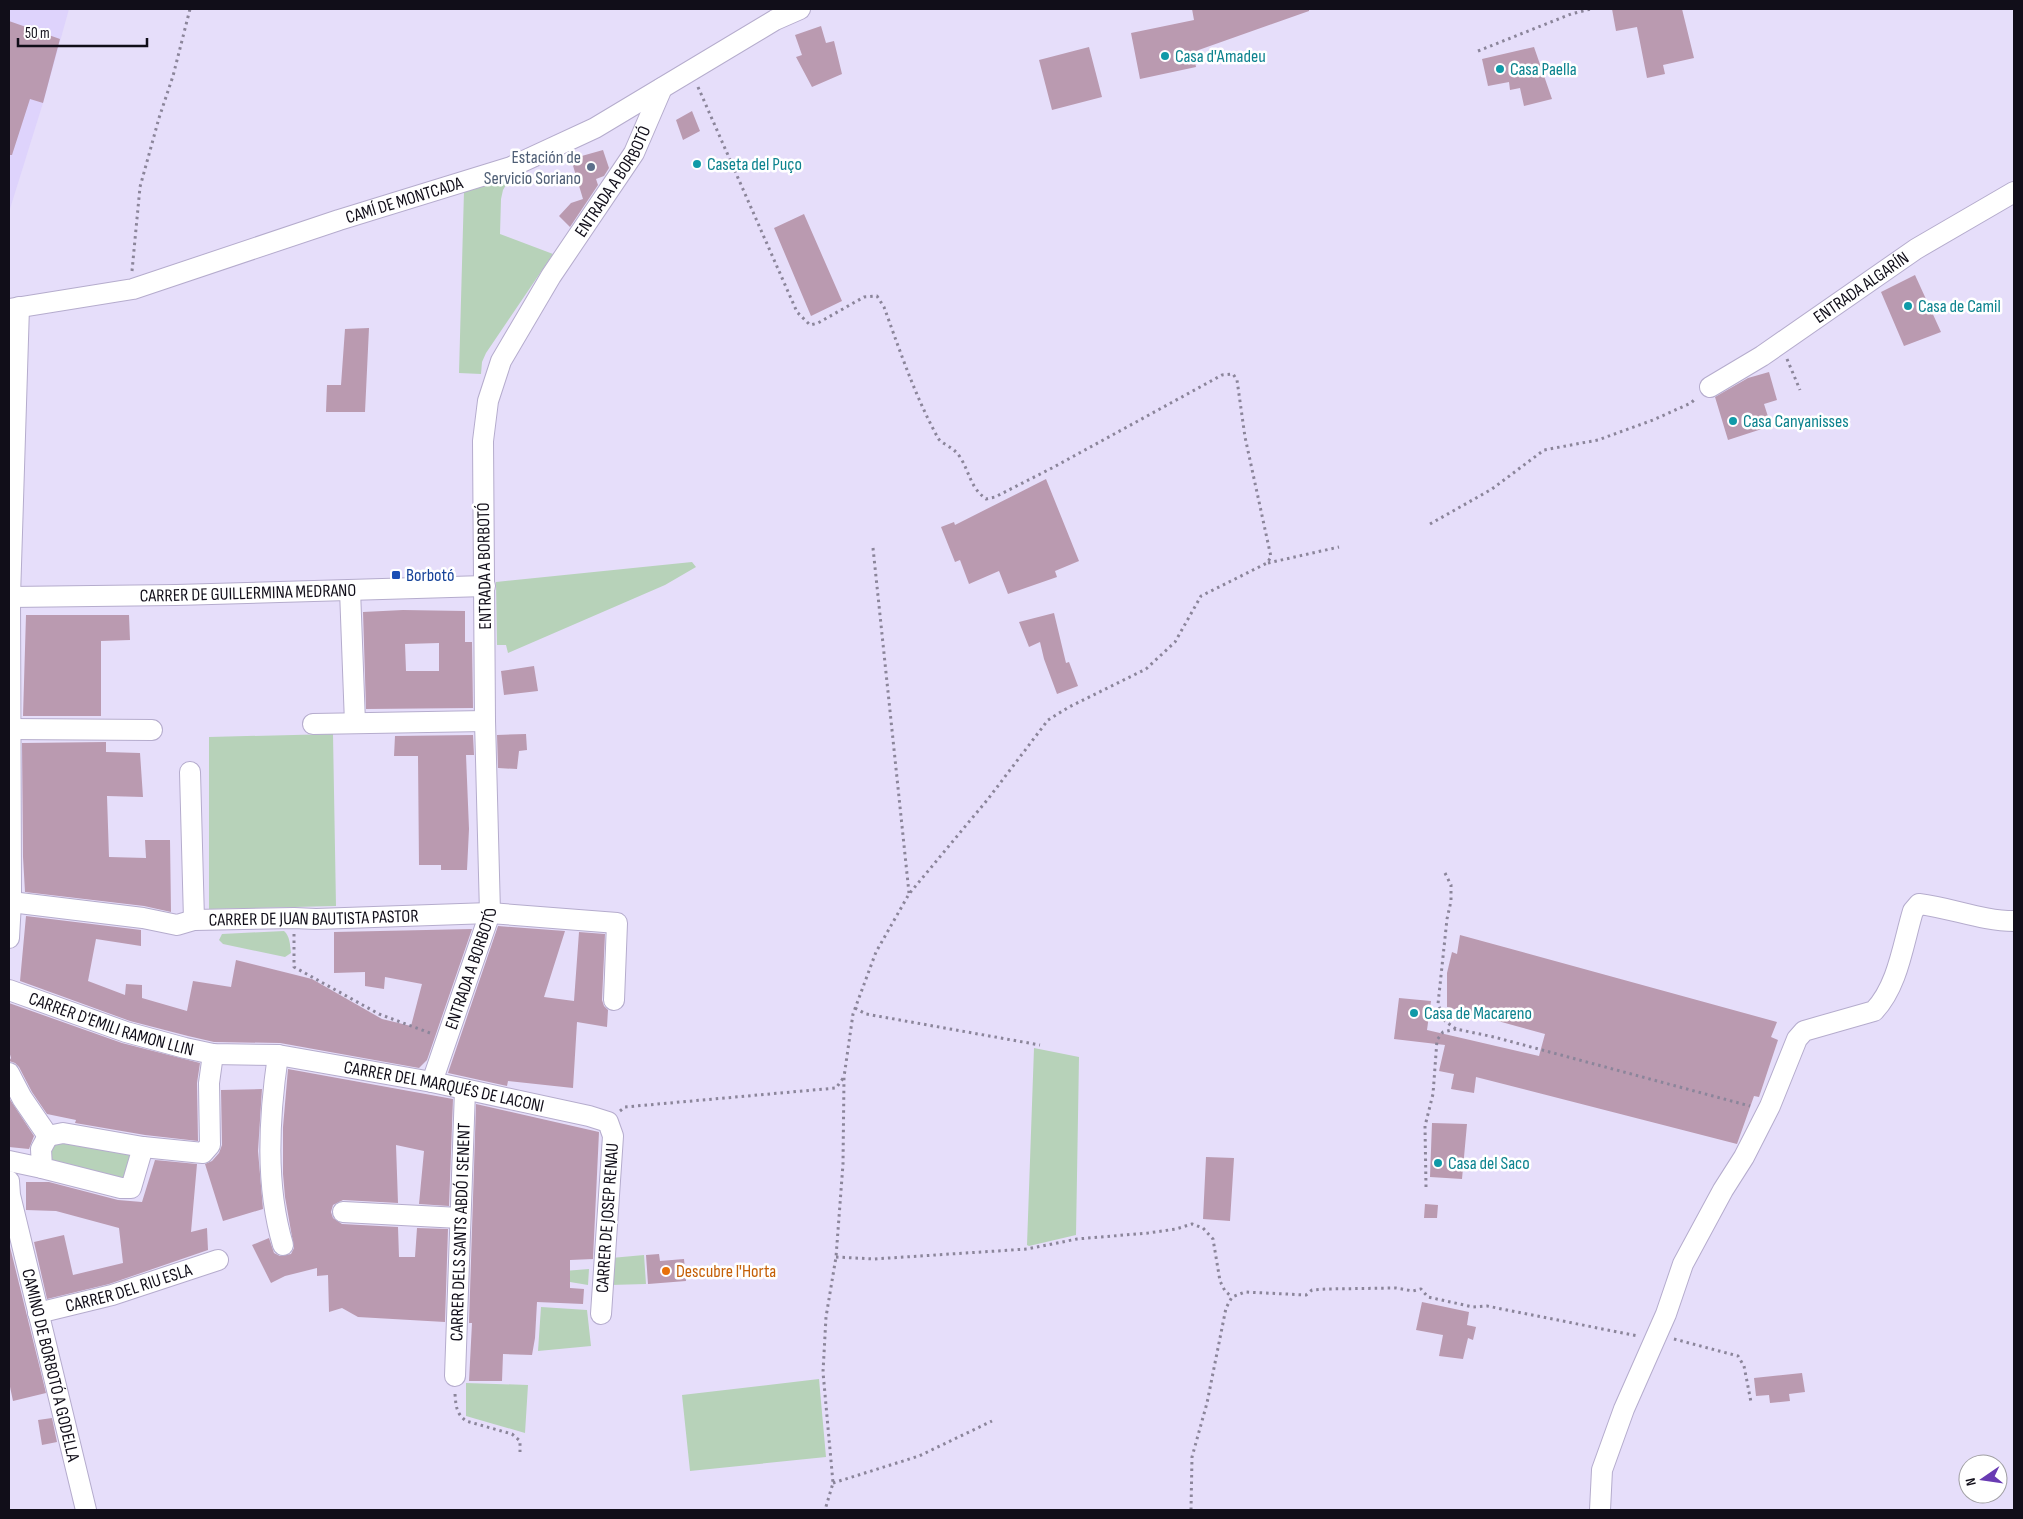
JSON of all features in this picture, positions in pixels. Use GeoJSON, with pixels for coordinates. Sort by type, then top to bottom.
{"type":"FeatureCollection","features":[{"type":"Feature","properties":{"kind":"street","name":"CAMÍ DE MONTCADA"},"geometry":{"type":"LineString","coordinates":[[14,308],[133,289],[339,220],[511,166],[595,128],[775,20],[800,9]]}},
{"type":"Feature","properties":{"kind":"street","name":"ENTRADA A BORBOTÓ"},"geometry":{"type":"LineString","coordinates":[[432,1082],[490,913],[485,721],[483,441],[488,401],[501,361],[551,276],[634,153],[662,88]]}},
{"type":"Feature","properties":{"kind":"street","name":"ENTRADA ALGARÍN"},"geometry":{"type":"LineString","coordinates":[[1710,386],[1782,342],[1916,249],[2014,192]]}},
{"type":"Feature","properties":{"kind":"street"},"geometry":{"type":"LineString","coordinates":[[9,938],[11,902],[9,729],[14,308]]}},
{"type":"Feature","properties":{"kind":"street","name":"CARRER DE GUILLERMINA MEDRANO"},"geometry":{"type":"LineString","coordinates":[[10,597],[166,595],[485,586]]}},
{"type":"Feature","properties":{"kind":"street"},"geometry":{"type":"LineString","coordinates":[[350,590],[355,723]]}},
{"type":"Feature","properties":{"kind":"street"},"geometry":{"type":"LineString","coordinates":[[313,724],[485,721]]}},
{"type":"Feature","properties":{"kind":"street"},"geometry":{"type":"LineString","coordinates":[[9,729],[152,730]]}},
{"type":"Feature","properties":{"kind":"street"},"geometry":{"type":"LineString","coordinates":[[190,772],[194,920]]}},
{"type":"Feature","properties":{"kind":"street","name":"CARRER DE JUAN BAUTISTA PASTOR"},"geometry":{"type":"LineString","coordinates":[[11,902],[143,918],[177,925],[194,920],[316,919],[490,913],[618,923],[614,1000]]}},
{"type":"Feature","properties":{"kind":"street"},"geometry":{"type":"LineString","coordinates":[[1600,1510],[1602,1470],[1624,1409],[1666,1314],[1683,1264],[1766,1115],[1797,1038],[1804,1031],[1874,1011],[1882,1003],[1892,983],[1913,911],[1919,904],[1997,921],[2014,922]]}},
{"type":"Feature","properties":{"kind":"street","name":"CARRER D'EMILI RAMON LLIN"},"geometry":{"type":"LineString","coordinates":[[9,990],[126,1032],[213,1054],[278,1055]]}},
{"type":"Feature","properties":{"kind":"street"},"geometry":{"type":"LineString","coordinates":[[48,1136],[63,1133],[144,1147],[203,1153],[210,1146],[209,1083],[213,1054]]}},
{"type":"Feature","properties":{"kind":"street"},"geometry":{"type":"LineString","coordinates":[[278,1055],[274,1083],[272,1193],[275,1218],[282,1245]]}},
{"type":"Feature","properties":{"kind":"street","name":"CARRER DEL MARQUÉS DE LACONI"},"geometry":{"type":"LineString","coordinates":[[278,1055],[432,1082],[608,1122]]}},
{"type":"Feature","properties":{"kind":"street"},"geometry":{"type":"LineString","coordinates":[[9,1073],[22,1098],[48,1136]]}},
{"type":"Feature","properties":{"kind":"street","name":"CARRER DELS SANTS ABDÓ I SENENT"},"geometry":{"type":"LineString","coordinates":[[455,1376],[465,1090]]}},
{"type":"Feature","properties":{"kind":"street","name":"CARRER DE JOSEP RENAU"},"geometry":{"type":"LineString","coordinates":[[601,1314],[613,1136],[608,1122]]}},
{"type":"Feature","properties":{"kind":"street"},"geometry":{"type":"LineString","coordinates":[[42,1168],[42,1150],[48,1136]]}},
{"type":"Feature","properties":{"kind":"street"},"geometry":{"type":"LineString","coordinates":[[14,1162],[121,1188],[131,1188],[144,1147]]}},
{"type":"Feature","properties":{"kind":"street","name":"CAMINO DE BORBOTÓ A GODELLA"},"geometry":{"type":"LineString","coordinates":[[9,1181],[10,1195],[86,1510]]}},
{"type":"Feature","properties":{"kind":"street"},"geometry":{"type":"LineString","coordinates":[[343,1212],[460,1218]]}},
{"type":"Feature","properties":{"kind":"street","name":"CARRER DEL RIU ESLA"},"geometry":{"type":"LineString","coordinates":[[38,1313],[112,1295],[218,1260]]}},
{"type":"Feature","properties":{"kind":"path"},"geometry":{"type":"LineString","coordinates":[[133,289],[131,277],[133,243],[140,188],[159,118],[173,76],[190,9]]}},
{"type":"Feature","properties":{"kind":"path"},"geometry":{"type":"LineString","coordinates":[[1478,51],[1571,14],[1591,9]]}},
{"type":"Feature","properties":{"kind":"path"},"geometry":{"type":"LineString","coordinates":[[691,71],[797,312],[810,325],[818,323],[864,297],[877,296],[884,306],[908,376],[939,440],[952,447],[960,458],[975,491],[986,499],[995,496],[1052,468],[1222,375],[1233,374],[1237,380],[1245,438],[1271,557],[1267,564]]}},
{"type":"Feature","properties":{"kind":"path"},"geometry":{"type":"LineString","coordinates":[[1782,342],[1784,352],[1800,390]]}},
{"type":"Feature","properties":{"kind":"path"},"geometry":{"type":"LineString","coordinates":[[1430,524],[1492,489],[1544,450],[1598,440],[1653,420],[1691,404],[1710,386]]}},
{"type":"Feature","properties":{"kind":"path"},"geometry":{"type":"LineString","coordinates":[[825,1510],[833,1482],[823,1372],[826,1317],[836,1257],[843,1164],[844,1077],[855,1008],[876,952],[909,894],[988,799],[1048,720],[1069,707],[1146,669],[1174,642],[1201,596],[1267,564],[1339,547]]}},
{"type":"Feature","properties":{"kind":"path"},"geometry":{"type":"LineString","coordinates":[[873,548],[909,894]]}},
{"type":"Feature","properties":{"kind":"path"},"geometry":{"type":"LineString","coordinates":[[1445,873],[1451,885],[1451,901],[1447,919],[1438,1004],[1444,1021],[1456,1029],[1494,1037],[1753,1106],[1766,1115]]}},
{"type":"Feature","properties":{"kind":"path"},"geometry":{"type":"LineString","coordinates":[[294,918],[294,967],[312,975],[379,1014],[446,1040]]}},
{"type":"Feature","properties":{"kind":"path"},"geometry":{"type":"LineString","coordinates":[[855,1008],[866,1014],[1040,1045]]}},
{"type":"Feature","properties":{"kind":"path"},"geometry":{"type":"LineString","coordinates":[[1426,1187],[1425,1126],[1433,1094],[1437,1040],[1443,1032],[1456,1029]]}},
{"type":"Feature","properties":{"kind":"path"},"geometry":{"type":"LineString","coordinates":[[608,1122],[625,1107],[836,1088],[844,1077]]}},
{"type":"Feature","properties":{"kind":"path"},"geometry":{"type":"LineString","coordinates":[[836,1257],[874,1259],[1027,1249],[1077,1239],[1176,1229],[1192,1224],[1203,1228],[1213,1239],[1220,1281],[1225,1291],[1232,1297]]}},
{"type":"Feature","properties":{"kind":"path"},"geometry":{"type":"LineString","coordinates":[[1191,1510],[1192,1457],[1206,1403],[1226,1308],[1232,1297],[1245,1292],[1306,1295],[1312,1290],[1326,1289],[1396,1288],[1413,1291],[1421,1288],[1428,1297],[1473,1307],[1486,1306],[1642,1337],[1672,1338],[1738,1356],[1744,1366],[1751,1402]]}},
{"type":"Feature","properties":{"kind":"path"},"geometry":{"type":"LineString","coordinates":[[455,1376],[456,1407],[460,1416],[466,1420],[512,1434],[520,1441],[520,1452]]}},
{"type":"Feature","properties":{"kind":"path"},"geometry":{"type":"LineString","coordinates":[[833,1482],[919,1456],[992,1421]]}},
{"type":"Feature","properties":{"kind":"shaded area"},"geometry":{"type":"Polygon","coordinates":[[[9,9],[69,9],[43,103],[9,212],[9,9]]]}},
{"type":"Feature","properties":{"kind":"green space"},"geometry":{"type":"Polygon","coordinates":[[[510,178],[503,190],[501,199],[500,234],[553,254],[486,353],[482,362],[481,374],[459,373],[464,191],[510,178]]]}},
{"type":"Feature","properties":{"kind":"green space"},"geometry":{"type":"Polygon","coordinates":[[[692,562],[696,567],[665,585],[508,653],[506,645],[497,645],[496,582],[692,562]]]}},
{"type":"Feature","properties":{"kind":"green space"},"geometry":{"type":"Polygon","coordinates":[[[333,734],[336,906],[209,909],[209,737],[333,734]]]}},
{"type":"Feature","properties":{"kind":"green space"},"geometry":{"type":"Polygon","coordinates":[[[284,931],[289,938],[291,953],[285,957],[223,944],[219,940],[222,934],[284,931]]]}},
{"type":"Feature","properties":{"kind":"green space"},"geometry":{"type":"Polygon","coordinates":[[[1034,1048],[1079,1057],[1076,1235],[1029,1246],[1027,1245],[1034,1048]]]}},
{"type":"Feature","properties":{"kind":"green space"},"geometry":{"type":"Polygon","coordinates":[[[56,1142],[131,1152],[123,1182],[53,1162],[50,1152],[56,1142]]]}},
{"type":"Feature","properties":{"kind":"green space"},"geometry":{"type":"Polygon","coordinates":[[[644,1255],[646,1284],[610,1285],[611,1258],[644,1255]]]}},
{"type":"Feature","properties":{"kind":"green space"},"geometry":{"type":"Polygon","coordinates":[[[589,1269],[588,1285],[564,1281],[564,1271],[589,1269]]]}},
{"type":"Feature","properties":{"kind":"green space"},"geometry":{"type":"Polygon","coordinates":[[[541,1307],[587,1310],[591,1346],[538,1351],[541,1307]]]}},
{"type":"Feature","properties":{"kind":"green space"},"geometry":{"type":"Polygon","coordinates":[[[819,1379],[826,1457],[690,1471],[682,1395],[819,1379]]]}},
{"type":"Feature","properties":{"kind":"green space"},"geometry":{"type":"Polygon","coordinates":[[[466,1383],[528,1385],[525,1433],[466,1416],[466,1383]]]}},
{"type":"Feature","properties":{"kind":"building"},"geometry":{"type":"Polygon","coordinates":[[[1192,9],[1309,9],[1309,11],[1193,52],[1196,67],[1140,79],[1131,33],[1194,20],[1192,9]]]}},
{"type":"Feature","properties":{"kind":"building"},"geometry":{"type":"Polygon","coordinates":[[[1612,9],[1682,9],[1694,58],[1663,65],[1665,74],[1647,78],[1637,27],[1616,31],[1612,9]]]}},
{"type":"Feature","properties":{"kind":"building"},"geometry":{"type":"Polygon","coordinates":[[[9,21],[60,39],[43,103],[30,99],[12,155],[9,155],[9,21]]]}},
{"type":"Feature","properties":{"kind":"building"},"geometry":{"type":"Polygon","coordinates":[[[821,26],[826,43],[834,41],[842,74],[812,87],[796,57],[802,55],[795,35],[821,26]]]}},
{"type":"Feature","properties":{"kind":"building"},"geometry":{"type":"Polygon","coordinates":[[[1089,47],[1102,97],[1052,110],[1039,60],[1089,47]]]}},
{"type":"Feature","properties":{"kind":"building"},"geometry":{"type":"Polygon","coordinates":[[[1534,47],[1552,99],[1524,106],[1520,88],[1510,90],[1509,82],[1488,86],[1482,59],[1534,47]]]}},
{"type":"Feature","properties":{"kind":"building"},"geometry":{"type":"Polygon","coordinates":[[[692,111],[700,131],[683,140],[676,120],[692,111]]]}},
{"type":"Feature","properties":{"kind":"building"},"geometry":{"type":"Polygon","coordinates":[[[603,150],[609,168],[604,176],[596,179],[598,185],[570,227],[559,216],[571,203],[583,199],[571,159],[603,150]]]}},
{"type":"Feature","properties":{"kind":"building"},"geometry":{"type":"Polygon","coordinates":[[[804,214],[842,301],[811,316],[774,228],[804,214]]]}},
{"type":"Feature","properties":{"kind":"building","name":"Casa de Camil"},"geometry":{"type":"Polygon","coordinates":[[[1915,275],[1941,332],[1904,346],[1881,292],[1915,275]]]}},
{"type":"Feature","properties":{"kind":"building"},"geometry":{"type":"Polygon","coordinates":[[[369,328],[365,412],[326,412],[327,385],[341,385],[345,329],[369,328]]]}},
{"type":"Feature","properties":{"kind":"building"},"geometry":{"type":"Polygon","coordinates":[[[1769,372],[1777,400],[1764,404],[1771,426],[1728,440],[1715,397],[1748,378],[1769,372]]]}},
{"type":"Feature","properties":{"kind":"building"},"geometry":{"type":"Polygon","coordinates":[[[1046,479],[1079,561],[1055,571],[1057,577],[1008,594],[999,571],[969,584],[960,560],[955,562],[941,527],[954,522],[955,525],[1046,479]]]}},
{"type":"Feature","properties":{"kind":"building"},"geometry":{"type":"Polygon","coordinates":[[[403,610],[465,611],[465,642],[472,642],[473,708],[366,709],[363,612],[403,610]],[[439,643],[405,644],[406,671],[439,671],[439,643]]]}},
{"type":"Feature","properties":{"kind":"building"},"geometry":{"type":"Polygon","coordinates":[[[1054,613],[1066,663],[1069,662],[1078,686],[1057,694],[1040,642],[1029,647],[1019,622],[1054,613]]]}},
{"type":"Feature","properties":{"kind":"building"},"geometry":{"type":"Polygon","coordinates":[[[26,615],[129,615],[130,640],[101,641],[101,716],[23,716],[26,615]]]}},
{"type":"Feature","properties":{"kind":"building"},"geometry":{"type":"Polygon","coordinates":[[[534,666],[538,691],[504,695],[501,671],[534,666]]]}},
{"type":"Feature","properties":{"kind":"building"},"geometry":{"type":"Polygon","coordinates":[[[526,734],[527,750],[519,751],[517,769],[498,768],[497,735],[526,734]]]}},
{"type":"Feature","properties":{"kind":"building"},"geometry":{"type":"Polygon","coordinates":[[[473,735],[474,755],[466,755],[469,829],[467,870],[441,870],[441,865],[419,865],[418,756],[394,756],[395,736],[473,735]]]}},
{"type":"Feature","properties":{"kind":"building"},"geometry":{"type":"Polygon","coordinates":[[[106,742],[106,752],[140,753],[143,797],[107,796],[109,857],[146,858],[145,840],[170,840],[171,912],[144,906],[25,892],[22,743],[106,742]]]}},
{"type":"Feature","properties":{"kind":"building"},"geometry":{"type":"Polygon","coordinates":[[[26,916],[141,930],[141,946],[96,939],[88,981],[125,995],[126,984],[142,985],[142,998],[187,1011],[193,981],[231,987],[236,960],[312,979],[382,1019],[411,1026],[422,984],[385,977],[384,989],[365,986],[365,972],[334,973],[334,932],[472,929],[427,1060],[419,1068],[280,1043],[214,1042],[130,1021],[20,981],[26,916]]]}},
{"type":"Feature","properties":{"kind":"building"},"geometry":{"type":"Polygon","coordinates":[[[498,926],[565,931],[544,997],[574,1001],[579,932],[605,934],[602,1000],[608,1010],[607,1027],[577,1022],[573,1088],[508,1081],[507,1086],[448,1073],[498,926]]]}},
{"type":"Feature","properties":{"kind":"building"},"geometry":{"type":"Polygon","coordinates":[[[1460,935],[1777,1022],[1771,1037],[1778,1040],[1759,1097],[1754,1096],[1737,1144],[1476,1077],[1474,1093],[1451,1089],[1454,1074],[1439,1071],[1445,1045],[1394,1039],[1399,998],[1431,1001],[1427,1030],[1539,1056],[1545,1034],[1447,1007],[1447,973],[1452,952],[1457,954],[1460,935]]]}},
{"type":"Feature","properties":{"kind":"building"},"geometry":{"type":"Polygon","coordinates":[[[9,1003],[122,1043],[200,1063],[197,1083],[198,1141],[145,1135],[75,1123],[76,1120],[47,1114],[32,1092],[19,1067],[9,1061],[11,1058],[9,1051],[9,1003]]]}},
{"type":"Feature","properties":{"kind":"building"},"geometry":{"type":"Polygon","coordinates":[[[288,1069],[453,1099],[449,1206],[419,1204],[424,1151],[396,1145],[398,1203],[343,1200],[333,1205],[331,1212],[333,1218],[342,1224],[398,1227],[399,1257],[415,1257],[417,1228],[448,1229],[445,1322],[358,1317],[342,1308],[329,1312],[328,1275],[317,1276],[317,1268],[285,1276],[271,1283],[252,1245],[269,1238],[274,1253],[280,1256],[291,1254],[294,1248],[283,1174],[283,1127],[288,1069]]]}},
{"type":"Feature","properties":{"kind":"building"},"geometry":{"type":"Polygon","coordinates":[[[262,1089],[258,1151],[263,1209],[223,1221],[205,1164],[212,1161],[219,1153],[222,1145],[221,1090],[262,1089]]]}},
{"type":"Feature","properties":{"kind":"building"},"geometry":{"type":"Polygon","coordinates":[[[9,1098],[34,1136],[29,1149],[9,1147],[9,1098]]]}},
{"type":"Feature","properties":{"kind":"building"},"geometry":{"type":"Polygon","coordinates":[[[476,1104],[599,1132],[593,1259],[570,1260],[570,1288],[584,1289],[583,1304],[537,1302],[532,1355],[503,1354],[502,1381],[469,1381],[472,1323],[469,1323],[476,1104]]]}},
{"type":"Feature","properties":{"kind":"building"},"geometry":{"type":"Polygon","coordinates":[[[1432,1123],[1467,1124],[1462,1179],[1430,1177],[1432,1123]]]}},
{"type":"Feature","properties":{"kind":"building"},"geometry":{"type":"Polygon","coordinates":[[[1206,1157],[1234,1158],[1230,1221],[1203,1219],[1206,1157]]]}},
{"type":"Feature","properties":{"kind":"building"},"geometry":{"type":"Polygon","coordinates":[[[155,1160],[197,1164],[191,1232],[207,1228],[208,1250],[109,1284],[47,1299],[34,1242],[64,1235],[73,1275],[123,1263],[119,1228],[56,1211],[26,1210],[26,1182],[49,1182],[118,1200],[142,1202],[155,1160]]]}},
{"type":"Feature","properties":{"kind":"building"},"geometry":{"type":"Polygon","coordinates":[[[1425,1204],[1438,1205],[1437,1218],[1424,1218],[1425,1204]]]}},
{"type":"Feature","properties":{"kind":"building"},"geometry":{"type":"Polygon","coordinates":[[[9,1247],[46,1393],[13,1401],[9,1382],[9,1247]]]}},
{"type":"Feature","properties":{"kind":"building","name":"Descubre l'Horta"},"geometry":{"type":"Polygon","coordinates":[[[659,1254],[660,1261],[684,1259],[686,1281],[648,1284],[646,1255],[659,1254]]]}},
{"type":"Feature","properties":{"kind":"building"},"geometry":{"type":"Polygon","coordinates":[[[1422,1302],[1469,1312],[1467,1325],[1476,1327],[1473,1340],[1468,1338],[1463,1359],[1439,1356],[1443,1335],[1416,1330],[1422,1302]]]}},
{"type":"Feature","properties":{"kind":"building"},"geometry":{"type":"Polygon","coordinates":[[[1802,1373],[1805,1392],[1789,1394],[1790,1401],[1770,1403],[1769,1395],[1756,1396],[1754,1378],[1802,1373]]]}},
{"type":"Feature","properties":{"kind":"building"},"geometry":{"type":"Polygon","coordinates":[[[52,1418],[57,1442],[42,1445],[38,1420],[52,1418]]]}},
{"type":"Feature","properties":{"kind":"place","name":"Casa d'Amadeu"},"geometry":{"type":"Point","coordinates":[1165,56]}},
{"type":"Feature","properties":{"kind":"place","name":"Casa Paella"},"geometry":{"type":"Point","coordinates":[1500,69]}},
{"type":"Feature","properties":{"kind":"place","name":"Caseta del Puço"},"geometry":{"type":"Point","coordinates":[697,164]}},
{"type":"Feature","properties":{"kind":"place","name":"Estación de Servicio Soriano"},"geometry":{"type":"Point","coordinates":[591,167]}},
{"type":"Feature","properties":{"kind":"place","name":"Casa de Camil"},"geometry":{"type":"Point","coordinates":[1908,306]}},
{"type":"Feature","properties":{"kind":"place","name":"Casa Canyanisses"},"geometry":{"type":"Point","coordinates":[1733,421]}},
{"type":"Feature","properties":{"kind":"place","name":"Borbotó"},"geometry":{"type":"Point","coordinates":[396,575]}},
{"type":"Feature","properties":{"kind":"place","name":"Casa de Macareno"},"geometry":{"type":"Point","coordinates":[1414,1013]}},
{"type":"Feature","properties":{"kind":"place","name":"Casa del Saco"},"geometry":{"type":"Point","coordinates":[1438,1163]}},
{"type":"Feature","properties":{"kind":"place","name":"Descubre l'Horta"},"geometry":{"type":"Point","coordinates":[666,1271]}}]}
